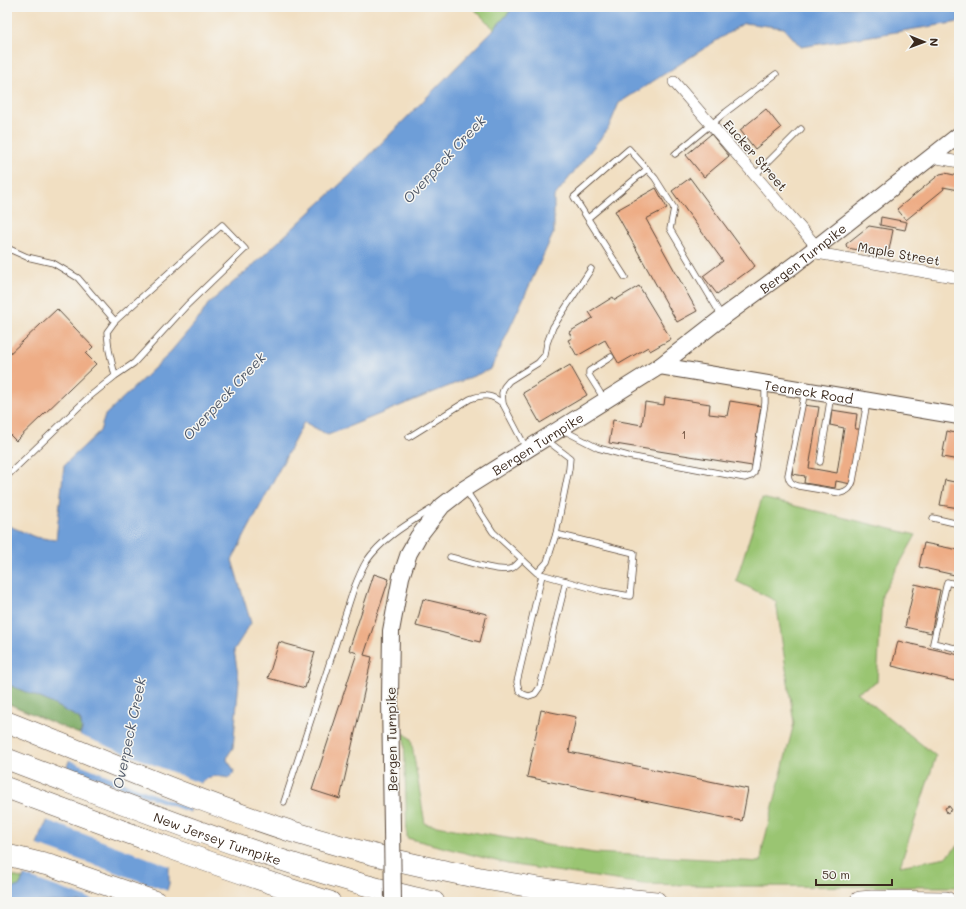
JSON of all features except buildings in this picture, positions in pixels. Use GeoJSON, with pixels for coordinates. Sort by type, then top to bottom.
{"type":"FeatureCollection","features":[{"type":"Feature","properties":{"kind":"highway"},"geometry":{"type":"LineString","coordinates":[[7,722],[208,803],[318,839],[377,856],[433,869],[546,890],[656,902]]}},
{"type":"Feature","properties":{"kind":"highway","name":"New Jersey Turnpike"},"geometry":{"type":"LineString","coordinates":[[7,759],[188,828],[312,871],[434,902]]}},
{"type":"Feature","properties":{"kind":"highway"},"geometry":{"type":"LineString","coordinates":[[7,788],[179,852],[330,902]]}},
{"type":"Feature","properties":{"kind":"highway"},"geometry":{"type":"LineString","coordinates":[[7,845],[19,856],[156,902]]}},
{"type":"Feature","properties":{"kind":"highway"},"geometry":{"type":"LineString","coordinates":[[860,902],[946,902]]}},
{"type":"Feature","properties":{"kind":"main road","name":"Bergen Turnpike"},"geometry":{"type":"LineString","coordinates":[[393,902],[390,699],[391,631],[401,577],[409,553],[418,537],[442,506],[461,491],[660,366],[723,317],[814,250],[959,135]]}},
{"type":"Feature","properties":{"kind":"main road","name":"Teaneck Road"},"geometry":{"type":"LineString","coordinates":[[660,366],[959,416]]}},
{"type":"Feature","properties":{"kind":"street","name":"Eucker Street"},"geometry":{"type":"LineString","coordinates":[[674,82],[755,175],[814,250]]}},
{"type":"Feature","properties":{"kind":"street"},"geometry":{"type":"LineString","coordinates":[[932,157],[959,162]]}},
{"type":"Feature","properties":{"kind":"street","name":"Maple Street"},"geometry":{"type":"LineString","coordinates":[[814,250],[959,278]]}},
{"type":"Feature","properties":{"kind":"lane"},"geometry":{"type":"LineString","coordinates":[[675,154],[776,74]]}},
{"type":"Feature","properties":{"kind":"lane"},"geometry":{"type":"LineString","coordinates":[[755,175],[801,129]]}},
{"type":"Feature","properties":{"kind":"lane"},"geometry":{"type":"LineString","coordinates":[[625,277],[574,197],[629,149],[655,178],[674,208],[670,229],[723,317]]}},
{"type":"Feature","properties":{"kind":"lane"},"geometry":{"type":"LineString","coordinates":[[588,218],[647,169]]}},
{"type":"Feature","properties":{"kind":"lane"},"geometry":{"type":"LineString","coordinates":[[7,476],[89,397],[134,363],[187,305],[245,249],[222,225],[115,321],[107,332],[109,350],[115,376]]}},
{"type":"Feature","properties":{"kind":"lane"},"geometry":{"type":"LineString","coordinates":[[7,248],[27,257],[53,263],[78,278],[115,321]]}},
{"type":"Feature","properties":{"kind":"lane"},"geometry":{"type":"LineString","coordinates":[[503,404],[502,393],[504,386],[509,381],[538,363],[545,355],[553,327],[591,269]]}},
{"type":"Feature","properties":{"kind":"lane"},"geometry":{"type":"LineString","coordinates":[[605,401],[589,375],[589,371],[611,357]]}},
{"type":"Feature","properties":{"kind":"lane"},"geometry":{"type":"LineString","coordinates":[[561,429],[598,448],[628,456],[745,478],[754,474],[765,403],[766,384]]}},
{"type":"Feature","properties":{"kind":"lane"},"geometry":{"type":"LineString","coordinates":[[805,390],[788,475],[788,480],[792,484],[798,486],[840,493],[846,492],[851,488],[867,401]]}},
{"type":"Feature","properties":{"kind":"lane"},"geometry":{"type":"LineString","coordinates":[[820,462],[831,395]]}},
{"type":"Feature","properties":{"kind":"lane"},"geometry":{"type":"LineString","coordinates":[[409,437],[470,399],[479,396],[489,396],[497,398],[503,404],[528,450]]}},
{"type":"Feature","properties":{"kind":"lane"},"geometry":{"type":"LineString","coordinates":[[545,439],[570,458],[556,534],[547,562],[540,574],[517,682],[518,690],[523,694],[529,696],[535,694],[540,687],[566,581]]}},
{"type":"Feature","properties":{"kind":"lane"},"geometry":{"type":"LineString","coordinates":[[284,802],[354,588],[362,569],[383,542],[408,524],[461,491],[493,532],[540,574],[601,591],[630,596],[634,553],[556,534]]}},
{"type":"Feature","properties":{"kind":"lane"},"geometry":{"type":"LineString","coordinates":[[933,518],[959,524]]}},
{"type":"Feature","properties":{"kind":"lane"},"geometry":{"type":"LineString","coordinates":[[450,557],[487,567],[501,569],[511,568],[522,559]]}},
{"type":"Feature","properties":{"kind":"lane"},"geometry":{"type":"LineString","coordinates":[[959,585],[947,582],[933,643],[959,649]]}},
{"type":"Feature","properties":{"kind":"green space"},"geometry":{"type":"Polygon","coordinates":[[[472,7],[514,7],[494,29],[472,7]]]}},
{"type":"Feature","properties":{"kind":"green space"},"geometry":{"type":"Polygon","coordinates":[[[762,498],[916,535],[882,595],[877,682],[857,692],[936,756],[900,866],[946,857],[959,845],[959,887],[643,884],[508,864],[407,838],[404,733],[411,739],[425,824],[594,853],[761,862],[763,846],[794,723],[776,601],[736,581],[762,498]]]}},
{"type":"Feature","properties":{"kind":"green space"},"geometry":{"type":"Polygon","coordinates":[[[7,684],[45,700],[79,718],[82,726],[79,734],[7,703],[7,684]]]}},
{"type":"Feature","properties":{"kind":"green space"},"geometry":{"type":"Polygon","coordinates":[[[7,874],[23,879],[19,886],[7,890],[7,874]]]}},
{"type":"Feature","properties":{"kind":"water","name":"Overpeck Creek"},"geometry":{"type":"Polygon","coordinates":[[[514,7],[959,7],[959,22],[801,47],[784,28],[744,23],[619,103],[608,129],[554,197],[554,232],[491,369],[328,435],[304,422],[232,560],[251,623],[234,650],[239,681],[233,748],[228,755],[227,760],[234,770],[233,774],[229,778],[217,776],[210,777],[200,784],[169,868],[169,884],[163,902],[7,902],[7,890],[19,886],[23,879],[82,730],[79,718],[45,700],[7,684],[7,525],[35,537],[56,540],[64,465],[100,431],[105,415],[167,356],[200,317],[208,304],[250,268],[349,176],[514,7]]]}},
{"type":"Feature","properties":{"kind":"pier"},"geometry":{"type":"Polygon","coordinates":[[[77,734],[202,784],[193,810],[67,759],[77,734]]]}},
{"type":"Feature","properties":{"kind":"pier"},"geometry":{"type":"Polygon","coordinates":[[[66,767],[191,813],[172,867],[46,820],[66,767]]]}},
{"type":"Feature","properties":{"kind":"pier"},"geometry":{"type":"Polygon","coordinates":[[[35,844],[168,891],[165,902],[99,902],[23,875],[35,844]]]}}]}
